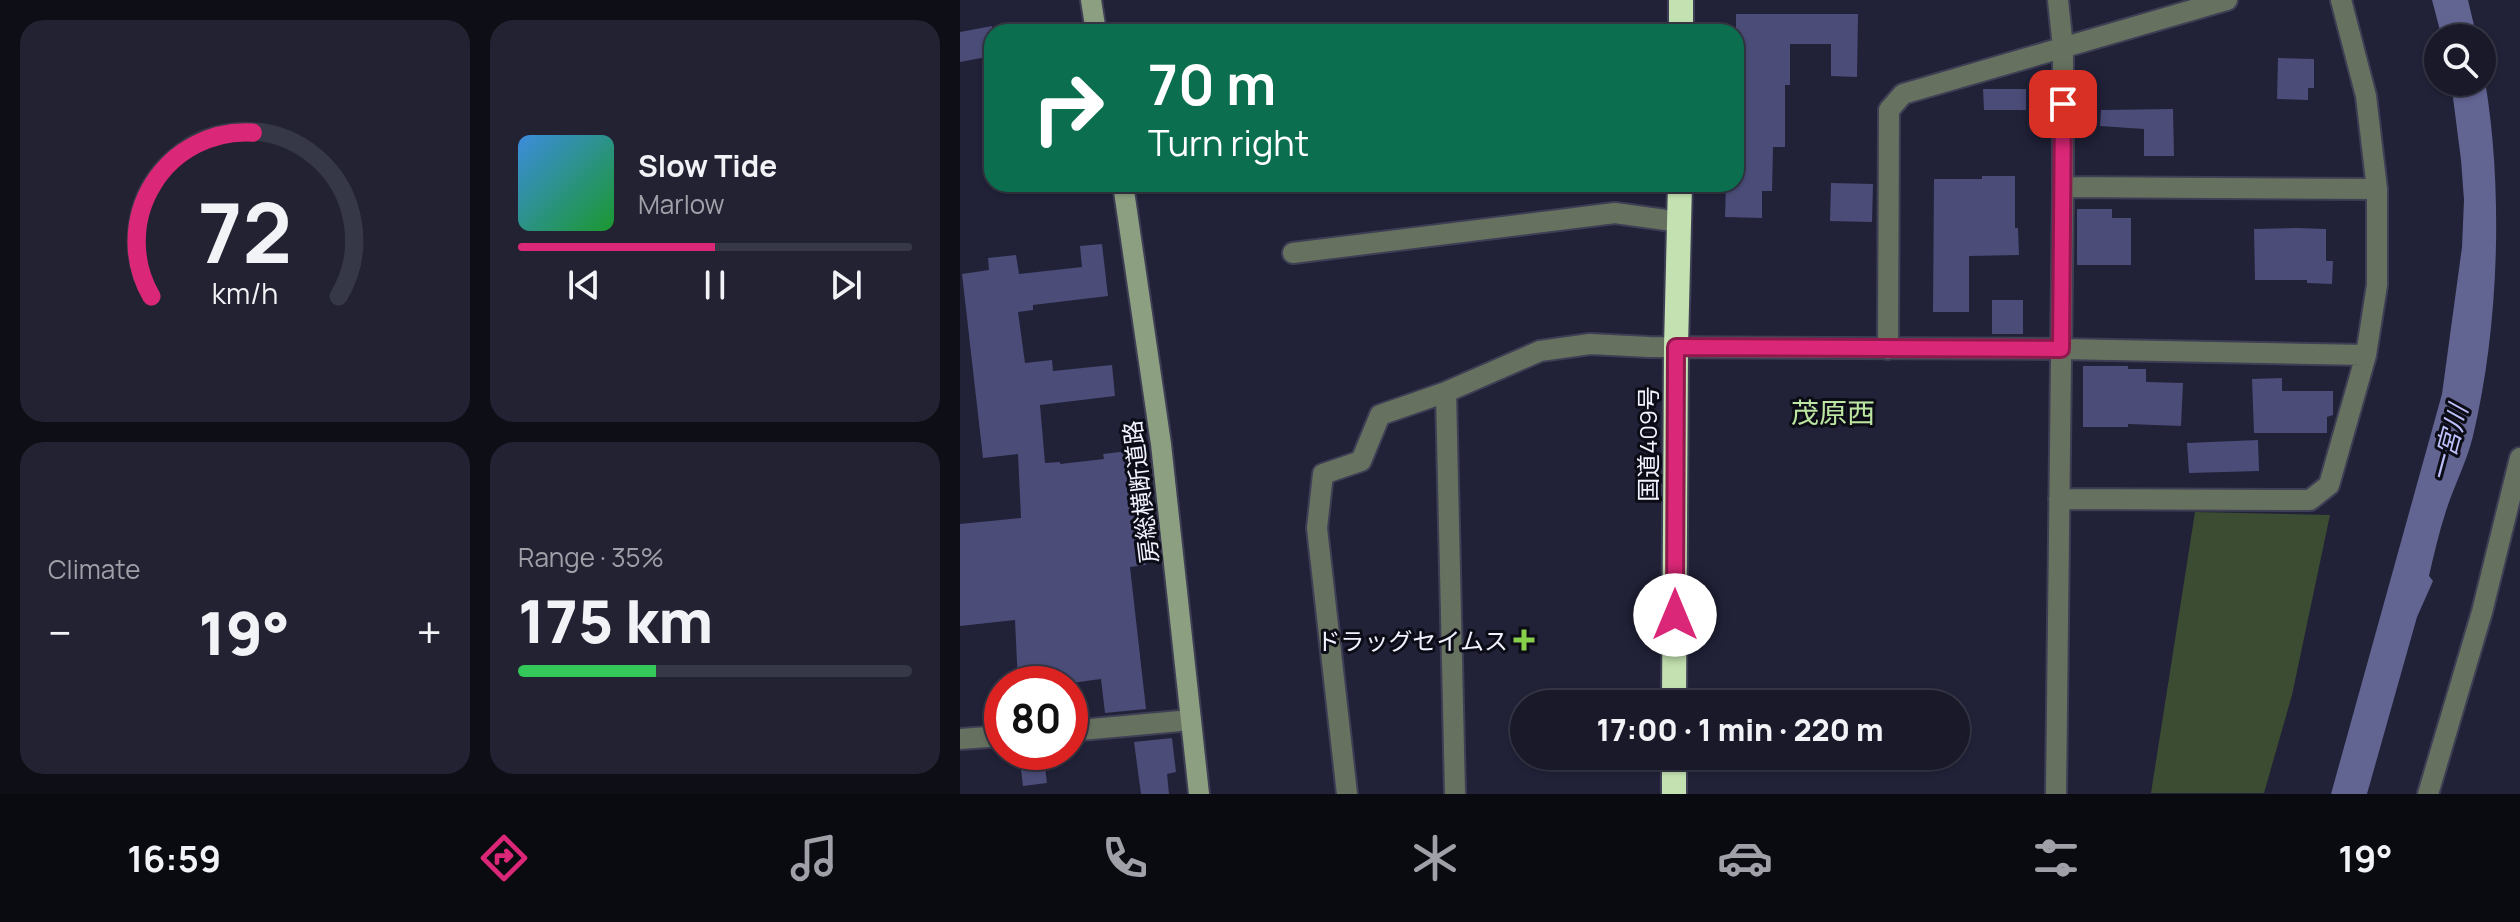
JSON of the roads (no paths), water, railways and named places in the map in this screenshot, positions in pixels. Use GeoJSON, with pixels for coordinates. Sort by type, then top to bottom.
{"type":"FeatureCollection","features":[{"type":"Feature","properties":{"kind":"highway"},"geometry":{"type":"LineString","coordinates":[[1681,0],[1681,24]]}},
{"type":"Feature","properties":{"kind":"highway","name":"国道409号"},"geometry":{"type":"LineString","coordinates":[[1674,690],[1680,192]]}},
{"type":"Feature","properties":{"kind":"highway"},"geometry":{"type":"LineString","coordinates":[[1674,770],[1674,794]]}},
{"type":"Feature","properties":{"kind":"street"},"geometry":{"type":"LineString","coordinates":[[1091,0],[1095,24]]}},
{"type":"Feature","properties":{"kind":"street"},"geometry":{"type":"LineString","coordinates":[[2056,794],[2063,187],[2063,48],[2058,0]]}},
{"type":"Feature","properties":{"kind":"street"},"geometry":{"type":"LineString","coordinates":[[1888,349],[1889,110],[1903,94],[2227,0]]}},
{"type":"Feature","properties":{"kind":"street"},"geometry":{"type":"LineString","coordinates":[[2059,499],[2310,500],[2329,485],[2366,355],[2377,285],[2377,189],[2366,96],[2341,0]]}},
{"type":"Feature","properties":{"kind":"street"},"geometry":{"type":"LineString","coordinates":[[2063,187],[2377,189]]}},
{"type":"Feature","properties":{"kind":"street","name":"房総横断道路"},"geometry":{"type":"LineString","coordinates":[[1124,192],[1161,444],[1199,794]]}},
{"type":"Feature","properties":{"kind":"street"},"geometry":{"type":"LineString","coordinates":[[1293,253],[1615,213],[1680,222]]}},
{"type":"Feature","properties":{"kind":"street"},"geometry":{"type":"LineString","coordinates":[[1347,794],[1317,528],[1323,474],[1361,461],[1380,415],[1446,392],[1540,351],[1590,344],[2366,355]]}},
{"type":"Feature","properties":{"kind":"street"},"geometry":{"type":"LineString","coordinates":[[1446,392],[1455,794]]}},
{"type":"Feature","properties":{"kind":"street"},"geometry":{"type":"LineString","coordinates":[[2428,794],[2482,612],[2520,458]]}},
{"type":"Feature","properties":{"kind":"street"},"geometry":{"type":"LineString","coordinates":[[1088,729],[1191,720]]}},
{"type":"Feature","properties":{"kind":"street"},"geometry":{"type":"LineString","coordinates":[[960,739],[984,737]]}},
{"type":"Feature","properties":{"kind":"water"},"geometry":{"type":"Polygon","coordinates":[[[2432,0],[2468,0],[2474,24],[2438,24],[2432,0]]]}},
{"type":"Feature","properties":{"kind":"water","name":"一宮川"},"geometry":{"type":"Polygon","coordinates":[[[2453,96],[2487,96],[2494,154],[2496,250],[2494,299],[2482,392],[2470,445],[2439,535],[2429,576],[2433,581],[2417,617],[2367,794],[2331,794],[2442,394],[2462,247],[2464,200],[2453,96]]]}},
{"type":"Feature","properties":{"kind":"place","name":"ドラッグセイムス"},"geometry":{"type":"Point","coordinates":[1524,640]}},
{"type":"Feature","properties":{"kind":"district","name":"茂原西"},"geometry":{"type":"Point","coordinates":[1833,412]}}]}
